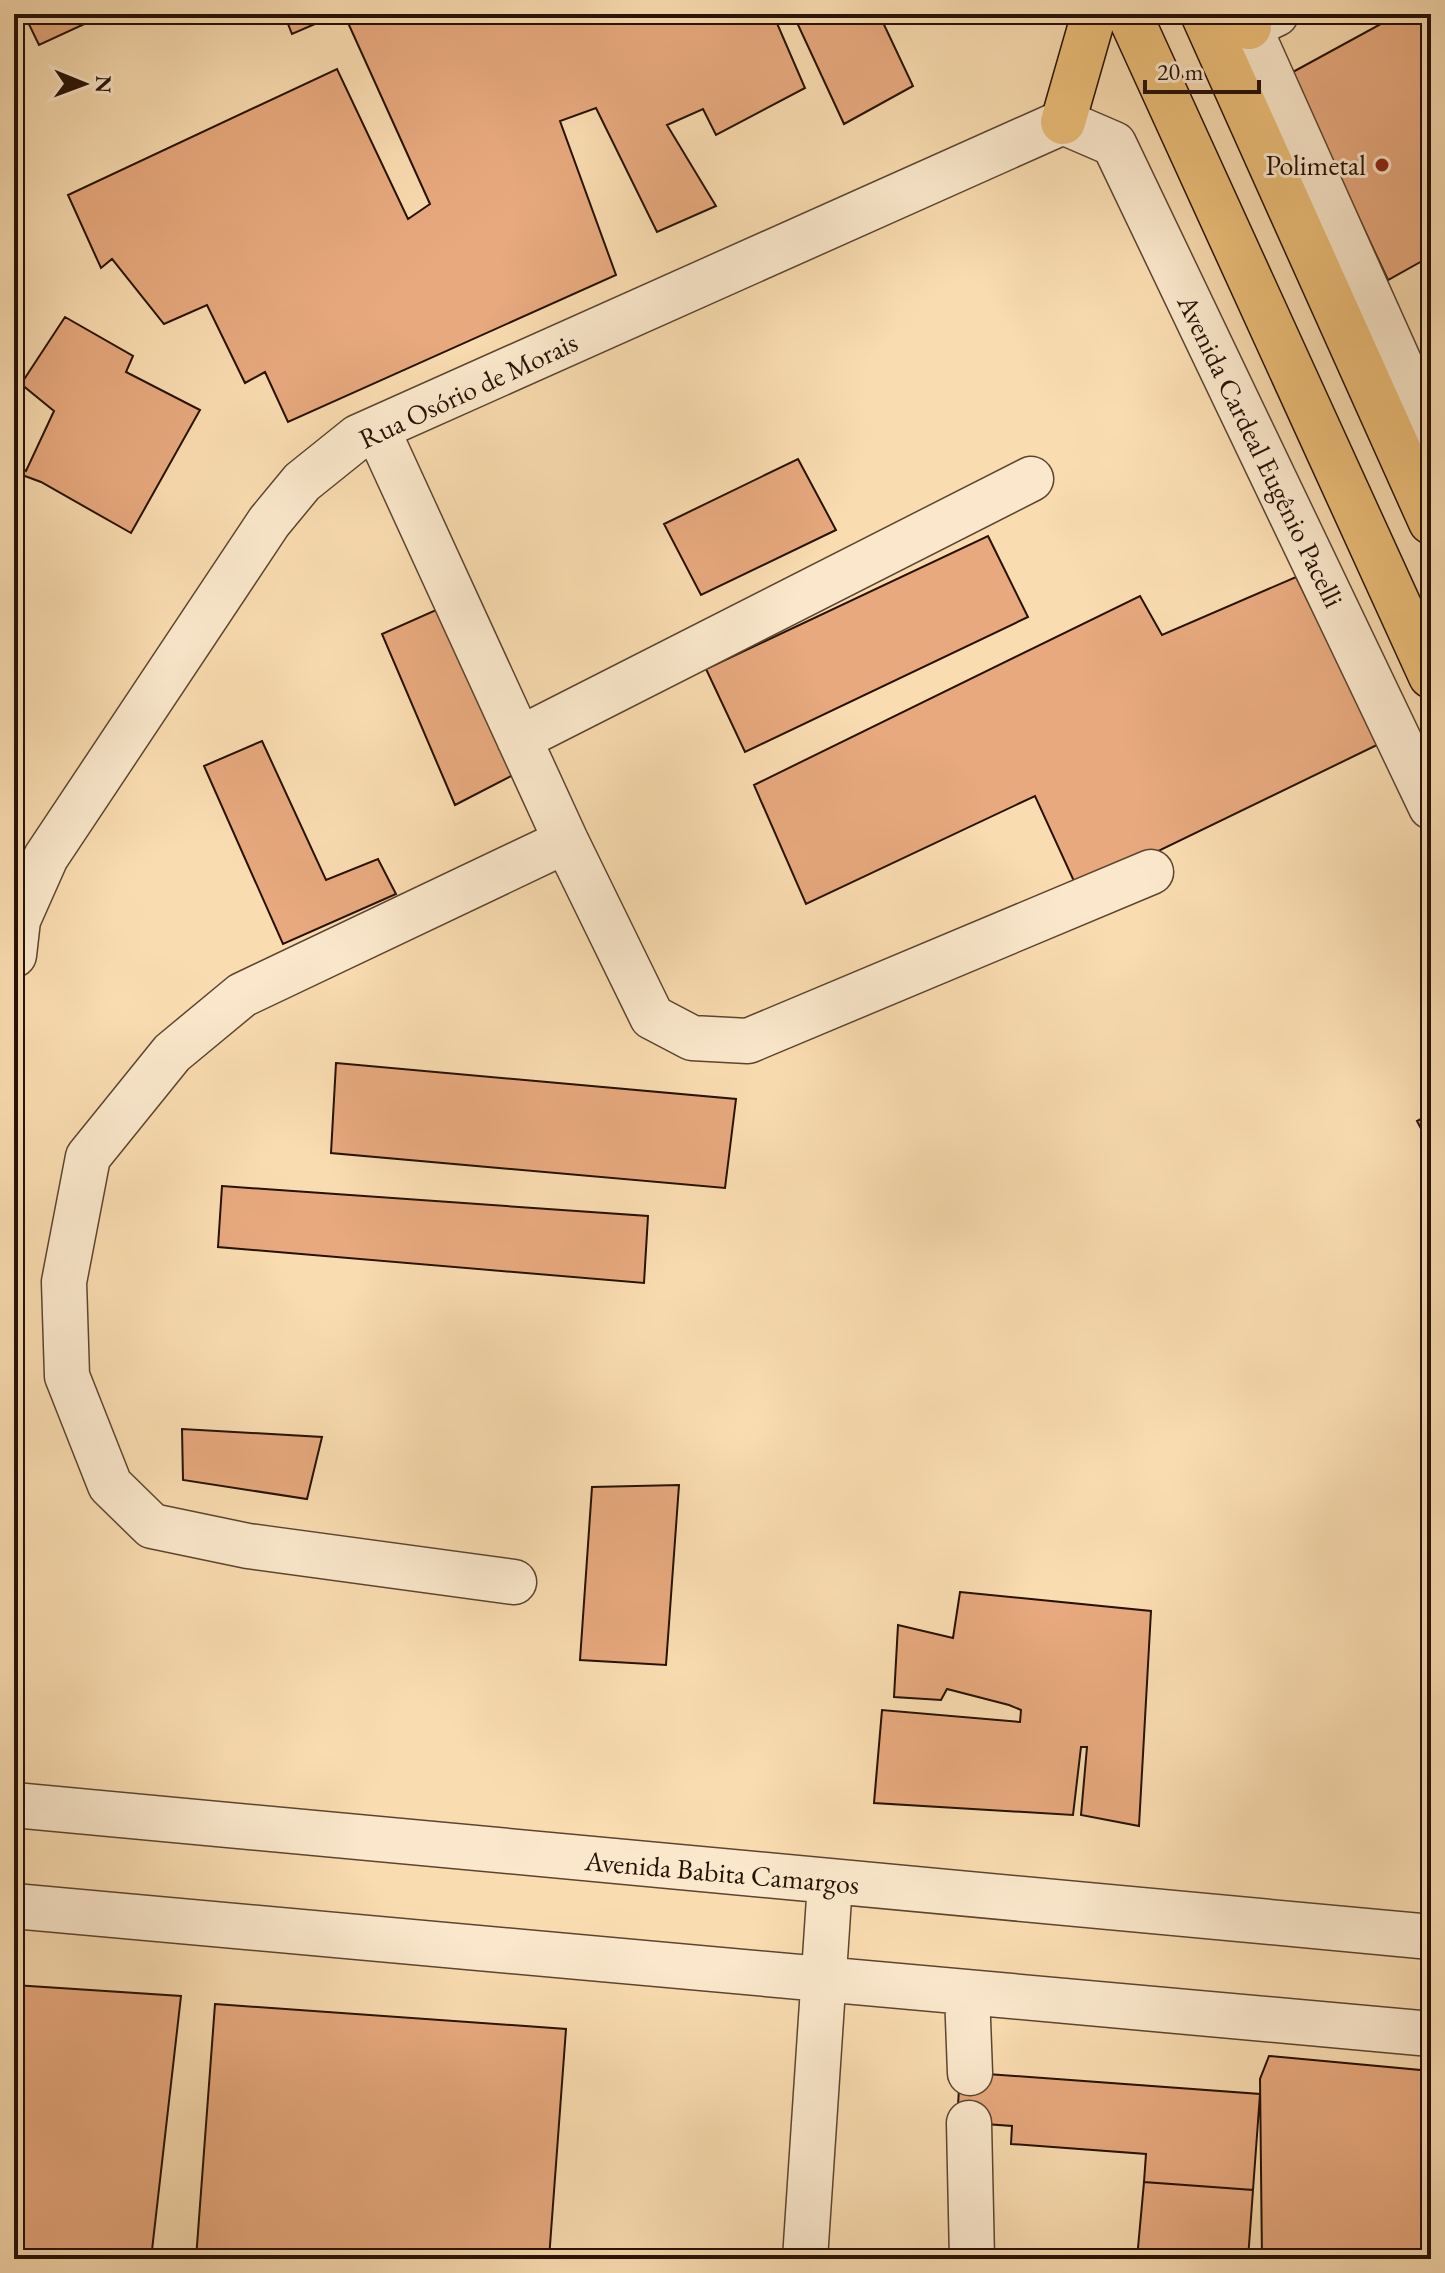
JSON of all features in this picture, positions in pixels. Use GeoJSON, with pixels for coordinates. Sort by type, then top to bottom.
{"type":"FeatureCollection","features":[{"type":"Feature","properties":{"kind":"highway"},"geometry":{"type":"LineString","coordinates":[[1063,122],[1094,14]]}},
{"type":"Feature","properties":{"kind":"highway","name":"Avenida Cardeal Eugênio Pacelli"},"geometry":{"type":"LineString","coordinates":[[1129,14],[1431,676]]}},
{"type":"Feature","properties":{"kind":"highway"},"geometry":{"type":"LineString","coordinates":[[1203,14],[1431,522]]}},
{"type":"Feature","properties":{"kind":"street"},"geometry":{"type":"LineString","coordinates":[[1255,18],[1431,433]]}},
{"type":"Feature","properties":{"kind":"street","name":"Rua Osório de Morais"},"geometry":{"type":"LineString","coordinates":[[14,955],[18,920],[46,857],[269,522],[302,482],[358,437],[1063,122]]}},
{"type":"Feature","properties":{"kind":"street","name":"Avenida Cardeal Eugênio Pacelli"},"geometry":{"type":"LineString","coordinates":[[1063,122],[1114,144],[1431,807]]}},
{"type":"Feature","properties":{"kind":"street"},"geometry":{"type":"LineString","coordinates":[[377,429],[566,841],[652,1017],[692,1038],[748,1041],[1151,872]]}},
{"type":"Feature","properties":{"kind":"street"},"geometry":{"type":"LineString","coordinates":[[519,739],[1031,479]]}},
{"type":"Feature","properties":{"kind":"street"},"geometry":{"type":"LineString","coordinates":[[514,1582],[248,1546],[152,1526],[110,1485],[67,1376],[64,1282],[88,1157],[172,1053],[242,995],[566,841]]}},
{"type":"Feature","properties":{"kind":"street","name":"Avenida Babita Camargos"},"geometry":{"type":"LineString","coordinates":[[14,1805],[1431,1937]]}},
{"type":"Feature","properties":{"kind":"street"},"geometry":{"type":"LineString","coordinates":[[805,2259],[830,1883]]}},
{"type":"Feature","properties":{"kind":"street"},"geometry":{"type":"LineString","coordinates":[[14,1906],[1431,2034]]}},
{"type":"Feature","properties":{"kind":"street"},"geometry":{"type":"LineString","coordinates":[[967,1993],[970,2073]]}},
{"type":"Feature","properties":{"kind":"street"},"geometry":{"type":"LineString","coordinates":[[969,2123],[972,2259]]}},
{"type":"Feature","properties":{"kind":"building"},"geometry":{"type":"Polygon","coordinates":[[[24,14],[106,14],[39,45],[24,14]]]}},
{"type":"Feature","properties":{"kind":"building"},"geometry":{"type":"Polygon","coordinates":[[[284,14],[338,14],[292,34],[284,14]]]}},
{"type":"Feature","properties":{"kind":"building"},"geometry":{"type":"Polygon","coordinates":[[[344,14],[773,14],[805,88],[716,135],[703,109],[667,125],[716,206],[657,232],[596,108],[560,121],[616,275],[288,422],[265,372],[245,383],[207,305],[164,324],[112,259],[101,268],[68,195],[337,69],[408,219],[430,204],[344,14]]]}},
{"type":"Feature","properties":{"kind":"building"},"geometry":{"type":"Polygon","coordinates":[[[793,14],[879,14],[913,86],[844,124],[793,14]]]}},
{"type":"Feature","properties":{"kind":"building","name":"Polimetal"},"geometry":{"type":"Polygon","coordinates":[[[1399,14],[1431,14],[1431,256],[1388,280],[1291,73],[1399,14]]]}},
{"type":"Feature","properties":{"kind":"building"},"geometry":{"type":"Polygon","coordinates":[[[65,317],[133,356],[126,372],[200,410],[131,533],[41,482],[14,472],[14,465],[26,471],[54,411],[21,384],[65,317]]]}},
{"type":"Feature","properties":{"kind":"building"},"geometry":{"type":"Polygon","coordinates":[[[798,459],[836,530],[701,595],[664,524],[798,459]]]}},
{"type":"Feature","properties":{"kind":"building"},"geometry":{"type":"Polygon","coordinates":[[[988,536],[1028,617],[745,752],[706,669],[988,536]]]}},
{"type":"Feature","properties":{"kind":"building"},"geometry":{"type":"Polygon","coordinates":[[[1296,577],[1379,744],[1078,890],[1035,796],[806,904],[754,785],[1140,596],[1162,635],[1296,577]]]}},
{"type":"Feature","properties":{"kind":"building"},"geometry":{"type":"Polygon","coordinates":[[[436,610],[513,775],[455,805],[382,634],[436,610]]]}},
{"type":"Feature","properties":{"kind":"building"},"geometry":{"type":"Polygon","coordinates":[[[262,741],[326,880],[378,859],[396,894],[283,944],[204,766],[262,741]]]}},
{"type":"Feature","properties":{"kind":"building"},"geometry":{"type":"Polygon","coordinates":[[[336,1063],[736,1099],[725,1188],[331,1153],[336,1063]]]}},
{"type":"Feature","properties":{"kind":"building"},"geometry":{"type":"Polygon","coordinates":[[[1431,1114],[1431,1148],[1417,1121],[1431,1114]]]}},
{"type":"Feature","properties":{"kind":"building"},"geometry":{"type":"Polygon","coordinates":[[[222,1186],[648,1216],[644,1283],[218,1247],[222,1186]]]}},
{"type":"Feature","properties":{"kind":"building"},"geometry":{"type":"Polygon","coordinates":[[[182,1429],[322,1437],[307,1499],[183,1480],[182,1429]]]}},
{"type":"Feature","properties":{"kind":"building"},"geometry":{"type":"Polygon","coordinates":[[[679,1485],[666,1665],[580,1660],[592,1487],[679,1485]]]}},
{"type":"Feature","properties":{"kind":"building"},"geometry":{"type":"Polygon","coordinates":[[[960,1592],[1151,1611],[1139,1826],[1081,1815],[1087,1747],[1081,1747],[1073,1815],[874,1803],[882,1710],[1020,1722],[1021,1710],[947,1689],[941,1700],[894,1697],[898,1625],[953,1638],[960,1592]]]}},
{"type":"Feature","properties":{"kind":"building"},"geometry":{"type":"Polygon","coordinates":[[[14,1985],[181,1996],[151,2259],[14,2259],[14,1985]]]}},
{"type":"Feature","properties":{"kind":"building"},"geometry":{"type":"Polygon","coordinates":[[[215,2004],[566,2029],[549,2259],[196,2259],[215,2004]]]}},
{"type":"Feature","properties":{"kind":"building"},"geometry":{"type":"Polygon","coordinates":[[[1269,2056],[1431,2071],[1428,2259],[1262,2259],[1260,2079],[1269,2056]]]}},
{"type":"Feature","properties":{"kind":"building"},"geometry":{"type":"Polygon","coordinates":[[[960,2072],[1260,2094],[1253,2190],[1144,2182],[1146,2154],[1011,2144],[1012,2126],[957,2122],[960,2072]]]}},
{"type":"Feature","properties":{"kind":"building"},"geometry":{"type":"Polygon","coordinates":[[[1144,2182],[1253,2190],[1248,2259],[1137,2259],[1144,2182]]]}},
{"type":"Feature","properties":{"kind":"place","name":"Polimetal"},"geometry":{"type":"Point","coordinates":[1382,165]}}]}
